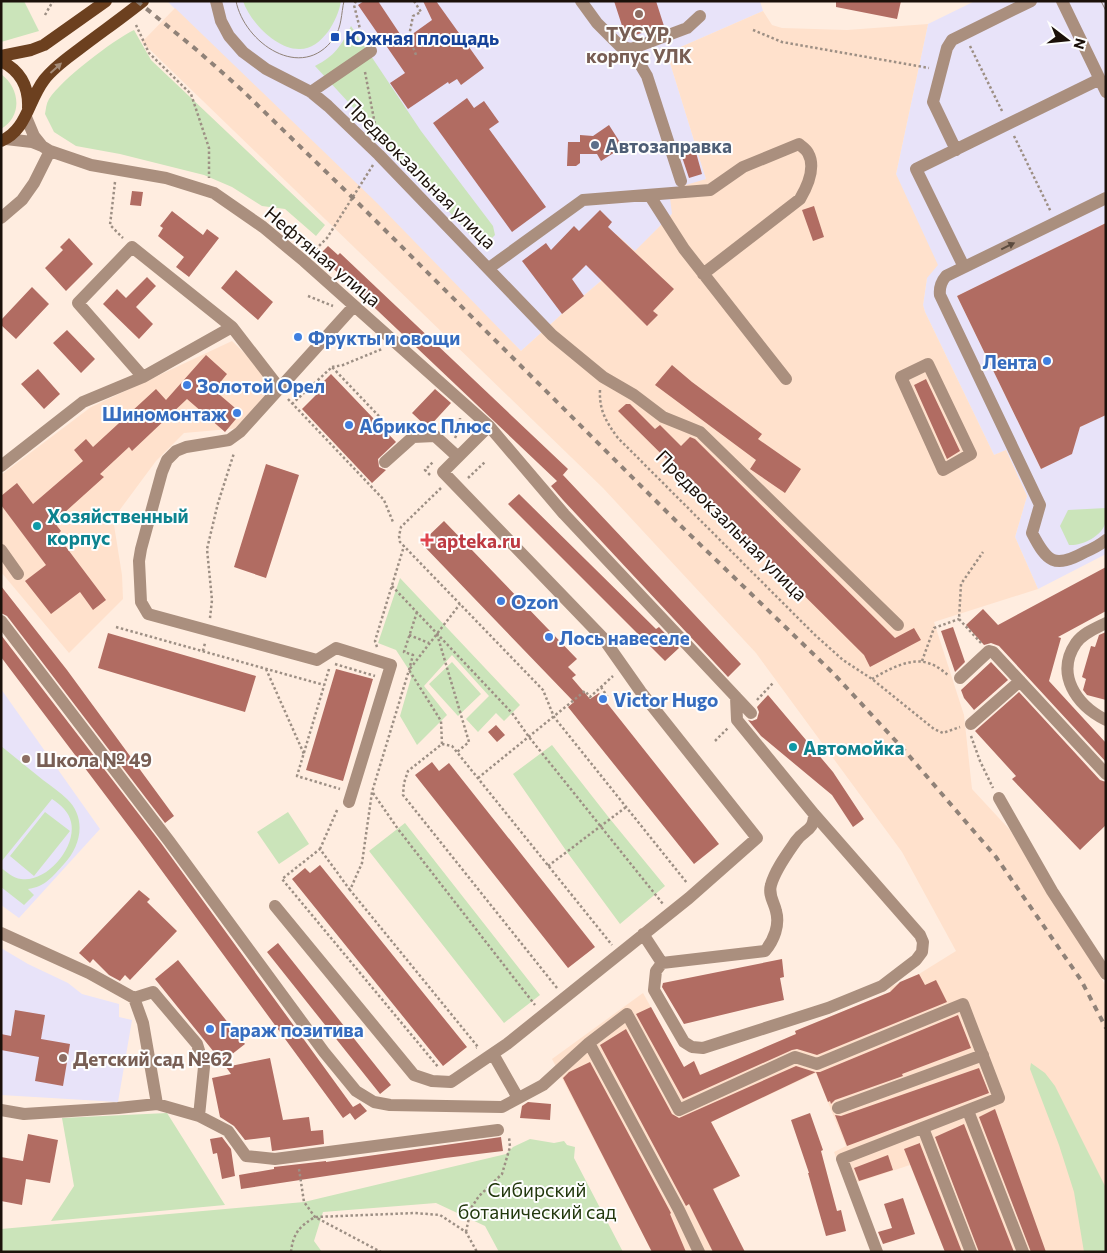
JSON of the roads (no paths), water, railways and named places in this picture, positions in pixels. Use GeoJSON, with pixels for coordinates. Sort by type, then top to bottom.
{"type":"FeatureCollection","features":[{"type":"Feature","properties":{"kind":"main road"},"geometry":{"type":"LineString","coordinates":[[1,56],[31,50],[44,45],[106,1]]}},
{"type":"Feature","properties":{"kind":"main road"},"geometry":{"type":"LineString","coordinates":[[4,140],[18,130],[45,79],[54,69],[143,1]]}},
{"type":"Feature","properties":{"kind":"main road"},"geometry":{"type":"LineString","coordinates":[[1,61],[21,77],[28,97],[27,112]]}},
{"type":"Feature","properties":{"kind":"street","name":"Предвокзальная улица"},"geometry":{"type":"LineString","coordinates":[[216,1],[229,36],[244,52],[266,69],[312,92],[371,148],[552,335],[603,377],[634,395],[663,417],[700,432],[898,625]]}},
{"type":"Feature","properties":{"kind":"street"},"geometry":{"type":"LineString","coordinates":[[581,1],[597,23],[620,46],[631,49],[687,28],[700,16]]}},
{"type":"Feature","properties":{"kind":"street"},"geometry":{"type":"LineString","coordinates":[[956,150],[933,102],[947,48],[952,40],[1031,1]]}},
{"type":"Feature","properties":{"kind":"street"},"geometry":{"type":"LineString","coordinates":[[1062,1],[1106,92]]}},
{"type":"Feature","properties":{"kind":"street"},"geometry":{"type":"LineString","coordinates":[[631,49],[648,76],[681,181]]}},
{"type":"Feature","properties":{"kind":"street"},"geometry":{"type":"LineString","coordinates":[[312,92],[367,54]]}},
{"type":"Feature","properties":{"kind":"street"},"geometry":{"type":"LineString","coordinates":[[964,267],[916,169],[1100,79]]}},
{"type":"Feature","properties":{"kind":"street"},"geometry":{"type":"LineString","coordinates":[[1,218],[22,200],[34,183],[46,148],[34,136],[27,112]]}},
{"type":"Feature","properties":{"kind":"street","name":"Нефтяная улица"},"geometry":{"type":"LineString","coordinates":[[4,140],[22,140],[91,165],[166,178],[209,191],[270,233],[489,426],[564,514],[751,713]]}},
{"type":"Feature","properties":{"kind":"street"},"geometry":{"type":"LineString","coordinates":[[489,268],[583,200],[710,190],[743,167],[799,144],[808,152],[811,163],[808,186],[800,199],[703,274]]}},
{"type":"Feature","properties":{"kind":"street"},"geometry":{"type":"LineString","coordinates":[[650,196],[684,249],[786,378]]}},
{"type":"Feature","properties":{"kind":"street"},"geometry":{"type":"LineString","coordinates":[[1106,198],[946,276],[940,285],[940,295],[1040,505],[1032,534],[1042,551],[1047,556],[1060,562],[1074,558],[1106,540]]}},
{"type":"Feature","properties":{"kind":"street"},"geometry":{"type":"LineString","coordinates":[[143,376],[78,303],[132,247],[232,327],[280,389]]}},
{"type":"Feature","properties":{"kind":"street"},"geometry":{"type":"LineString","coordinates":[[344,800],[391,664],[336,648],[317,660],[148,614],[141,602],[139,561],[162,472],[167,460],[176,451],[186,447],[229,440],[240,432],[354,306]]}},
{"type":"Feature","properties":{"kind":"street"},"geometry":{"type":"LineString","coordinates":[[2,463],[83,402],[143,376],[232,327]]}},
{"type":"Feature","properties":{"kind":"street"},"geometry":{"type":"LineString","coordinates":[[928,364],[970,454],[942,470],[902,377],[928,364]]}},
{"type":"Feature","properties":{"kind":"street"},"geometry":{"type":"LineString","coordinates":[[276,906],[414,1075],[432,1081],[450,1082],[493,1054],[565,998],[689,898],[757,838],[641,692],[603,638],[452,488],[443,472],[489,426]]}},
{"type":"Feature","properties":{"kind":"street"},"geometry":{"type":"LineString","coordinates":[[385,462],[413,437],[435,436],[458,457]]}},
{"type":"Feature","properties":{"kind":"street"},"geometry":{"type":"LineString","coordinates":[[1,550],[18,574]]}},
{"type":"Feature","properties":{"kind":"street"},"geometry":{"type":"LineString","coordinates":[[1,622],[169,841],[324,1052],[356,1091],[374,1102],[390,1105],[502,1107],[543,1085],[589,1043],[627,1014],[679,1110],[795,1057],[817,1064],[962,1004],[999,1098],[842,1159],[877,1252]]}},
{"type":"Feature","properties":{"kind":"street"},"geometry":{"type":"LineString","coordinates":[[1106,623],[1086,633],[1077,642],[1072,652],[1068,671],[1069,683],[1075,695],[1090,710],[1106,720]]}},
{"type":"Feature","properties":{"kind":"street"},"geometry":{"type":"LineString","coordinates":[[960,678],[989,651],[993,652],[1106,774]]}},
{"type":"Feature","properties":{"kind":"street"},"geometry":{"type":"LineString","coordinates":[[971,724],[1020,681]]}},
{"type":"Feature","properties":{"kind":"street"},"geometry":{"type":"LineString","coordinates":[[736,697],[737,720],[814,814],[920,935],[923,942],[922,952],[916,960],[882,986],[828,1008],[703,1048],[692,1047],[684,1042],[654,990],[656,971],[662,963],[765,951],[771,943],[776,930],[776,911],[771,900],[770,887],[797,839],[811,828],[814,822],[814,814]]}},
{"type":"Feature","properties":{"kind":"street"},"geometry":{"type":"LineString","coordinates":[[999,798],[1052,891],[1106,974]]}},
{"type":"Feature","properties":{"kind":"street"},"geometry":{"type":"LineString","coordinates":[[1,933],[89,973],[134,998],[144,1023],[157,1104]]}},
{"type":"Feature","properties":{"kind":"street"},"geometry":{"type":"LineString","coordinates":[[643,934],[662,963]]}},
{"type":"Feature","properties":{"kind":"street"},"geometry":{"type":"LineString","coordinates":[[134,998],[153,992],[197,1044],[204,1067],[199,1116]]}},
{"type":"Feature","properties":{"kind":"street"},"geometry":{"type":"LineString","coordinates":[[589,1043],[679,1210],[699,1252]]}},
{"type":"Feature","properties":{"kind":"street"},"geometry":{"type":"LineString","coordinates":[[493,1054],[518,1098]]}},
{"type":"Feature","properties":{"kind":"street"},"geometry":{"type":"LineString","coordinates":[[838,1108],[982,1055]]}},
{"type":"Feature","properties":{"kind":"street"},"geometry":{"type":"LineString","coordinates":[[1,1110],[24,1114],[157,1104],[199,1116],[228,1131],[246,1156],[275,1159],[498,1130]]}},
{"type":"Feature","properties":{"kind":"street"},"geometry":{"type":"LineString","coordinates":[[968,1110],[1023,1252]]}},
{"type":"Feature","properties":{"kind":"street"},"geometry":{"type":"LineString","coordinates":[[923,1128],[971,1252]]}},
{"type":"Feature","properties":{"kind":"tram line"},"geometry":{"type":"LineString","coordinates":[[236,1],[241,16],[250,31],[262,43],[276,52],[291,57],[306,57],[321,51],[334,38],[340,25],[344,1]]}},
{"type":"Feature","properties":{"kind":"tram line"},"geometry":{"type":"LineString","coordinates":[[1101,1],[1106,11]]}},
{"type":"Feature","properties":{"kind":"railway"},"geometry":{"type":"LineString","coordinates":[[137,1],[243,91],[352,197],[682,527],[834,674],[905,751],[996,857],[1081,980],[1106,1028]]}},
{"type":"Feature","properties":{"kind":"place","name":"ТУСУР, корпус УЛК"},"geometry":{"type":"Point","coordinates":[639,14]}},
{"type":"Feature","properties":{"kind":"place","name":"Южная площадь"},"geometry":{"type":"Point","coordinates":[335,37]}},
{"type":"Feature","properties":{"kind":"place","name":"Автозаправка"},"geometry":{"type":"Point","coordinates":[595,145]}},
{"type":"Feature","properties":{"kind":"place","name":"Фрукты и овощи"},"geometry":{"type":"Point","coordinates":[298,337]}},
{"type":"Feature","properties":{"kind":"place","name":"Лента"},"geometry":{"type":"Point","coordinates":[1047,361]}},
{"type":"Feature","properties":{"kind":"place","name":"Золотой Орел"},"geometry":{"type":"Point","coordinates":[187,385]}},
{"type":"Feature","properties":{"kind":"place","name":"Шиномонтаж"},"geometry":{"type":"Point","coordinates":[237,413]}},
{"type":"Feature","properties":{"kind":"place","name":"Абрикос Плюс"},"geometry":{"type":"Point","coordinates":[349,425]}},
{"type":"Feature","properties":{"kind":"place","name":"Хозяйственный корпус"},"geometry":{"type":"Point","coordinates":[37,526]}},
{"type":"Feature","properties":{"kind":"place","name":"apteka.ru"},"geometry":{"type":"Point","coordinates":[427,540]}},
{"type":"Feature","properties":{"kind":"place","name":"Ozon"},"geometry":{"type":"Point","coordinates":[501,601]}},
{"type":"Feature","properties":{"kind":"place","name":"Лось навеселе"},"geometry":{"type":"Point","coordinates":[549,637]}},
{"type":"Feature","properties":{"kind":"place","name":"Victor Hugo"},"geometry":{"type":"Point","coordinates":[603,699]}},
{"type":"Feature","properties":{"kind":"place","name":"Автомойка"},"geometry":{"type":"Point","coordinates":[793,747]}},
{"type":"Feature","properties":{"kind":"place","name":"Школа № 49"},"geometry":{"type":"Point","coordinates":[26,759]}},
{"type":"Feature","properties":{"kind":"place","name":"Гараж позитива"},"geometry":{"type":"Point","coordinates":[210,1029]}},
{"type":"Feature","properties":{"kind":"place","name":"Детский сад №62"},"geometry":{"type":"Point","coordinates":[63,1058]}},
{"type":"Feature","properties":{"kind":"park label","name":"Сибирский ботанический сад"},"geometry":{"type":"Point","coordinates":[537,1200]}}]}
